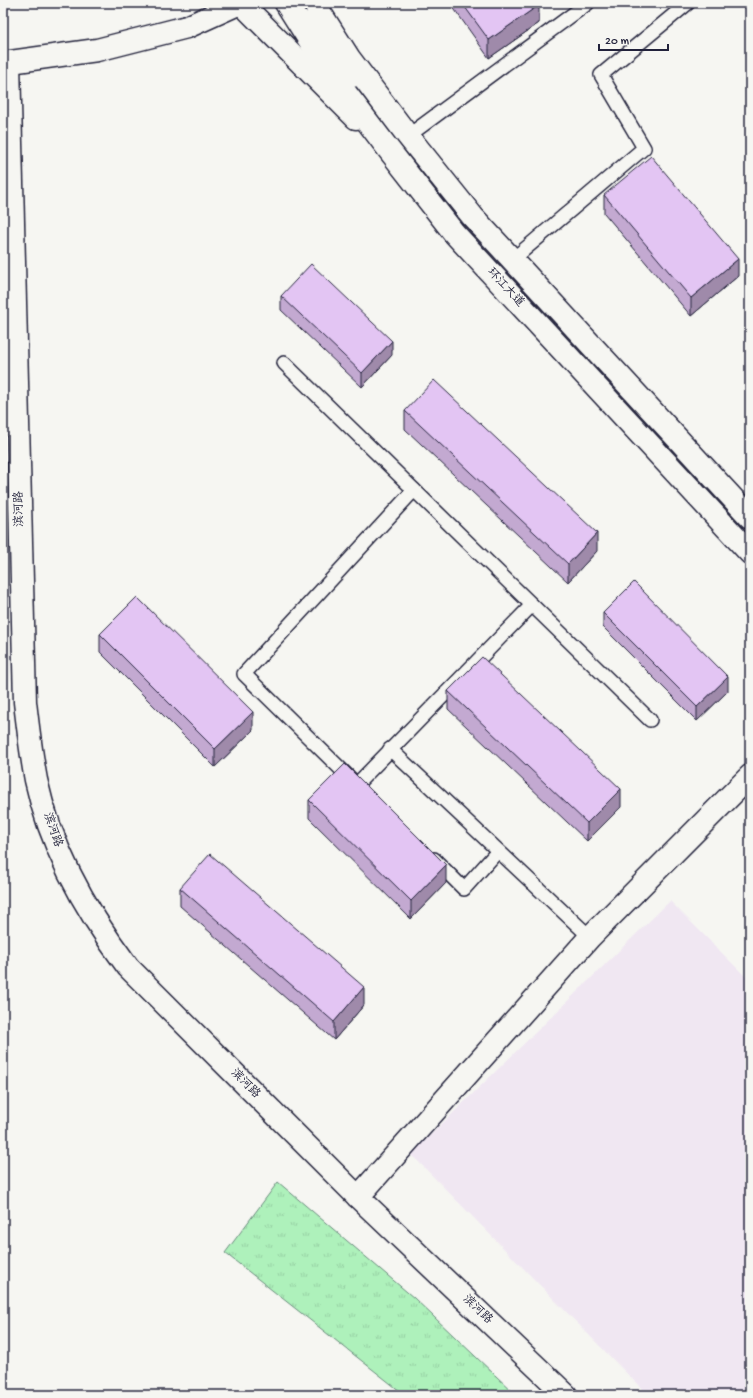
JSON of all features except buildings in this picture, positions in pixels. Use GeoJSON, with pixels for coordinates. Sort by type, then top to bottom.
{"type":"FeatureCollection","features":[{"type":"Feature","properties":{"kind":"main road"},"geometry":{"type":"LineString","coordinates":[[6,63],[104,48],[187,27],[240,3],[388,150]]}},
{"type":"Feature","properties":{"kind":"main road"},"geometry":{"type":"LineString","coordinates":[[287,3],[408,136]]}},
{"type":"Feature","properties":{"kind":"main road","name":"环江大道"},"geometry":{"type":"LineString","coordinates":[[287,3],[329,71],[388,150],[454,233],[750,553]]}},
{"type":"Feature","properties":{"kind":"main road","name":"环江大道"},"geometry":{"type":"LineString","coordinates":[[314,3],[349,58],[408,136],[473,217],[750,517]]}},
{"type":"Feature","properties":{"kind":"main road","name":"滨河路"},"geometry":{"type":"LineString","coordinates":[[6,63],[25,702],[29,742],[36,781],[47,820],[62,858],[75,886],[91,914],[128,967],[358,1197],[566,1395]]}},
{"type":"Feature","properties":{"kind":"main road"},"geometry":{"type":"LineString","coordinates":[[358,1197],[590,937],[750,776]]}},
{"type":"Feature","properties":{"kind":"lane"},"geometry":{"type":"LineString","coordinates":[[408,136],[588,3]]}},
{"type":"Feature","properties":{"kind":"lane"},"geometry":{"type":"LineString","coordinates":[[512,260],[644,148],[601,75],[688,3]]}},
{"type":"Feature","properties":{"kind":"lane"},"geometry":{"type":"LineString","coordinates":[[284,363],[650,720]]}},
{"type":"Feature","properties":{"kind":"lane"},"geometry":{"type":"LineString","coordinates":[[368,795],[244,674],[414,490]]}},
{"type":"Feature","properties":{"kind":"lane"},"geometry":{"type":"LineString","coordinates":[[357,784],[532,604]]}},
{"type":"Feature","properties":{"kind":"lane"},"geometry":{"type":"LineString","coordinates":[[390,750],[590,937]]}},
{"type":"Feature","properties":{"kind":"lane"},"geometry":{"type":"LineString","coordinates":[[424,850],[464,889],[498,851]]}},
{"type":"Feature","properties":{"kind":"shaded area"},"geometry":{"type":"Polygon","coordinates":[[[670,901],[750,981],[750,1395],[648,1395],[411,1154],[670,901]]]}},
{"type":"Feature","properties":{"kind":"green space"},"geometry":{"type":"Polygon","coordinates":[[[278,1182],[414,1298],[516,1395],[405,1395],[225,1253],[278,1182]]]}}]}
